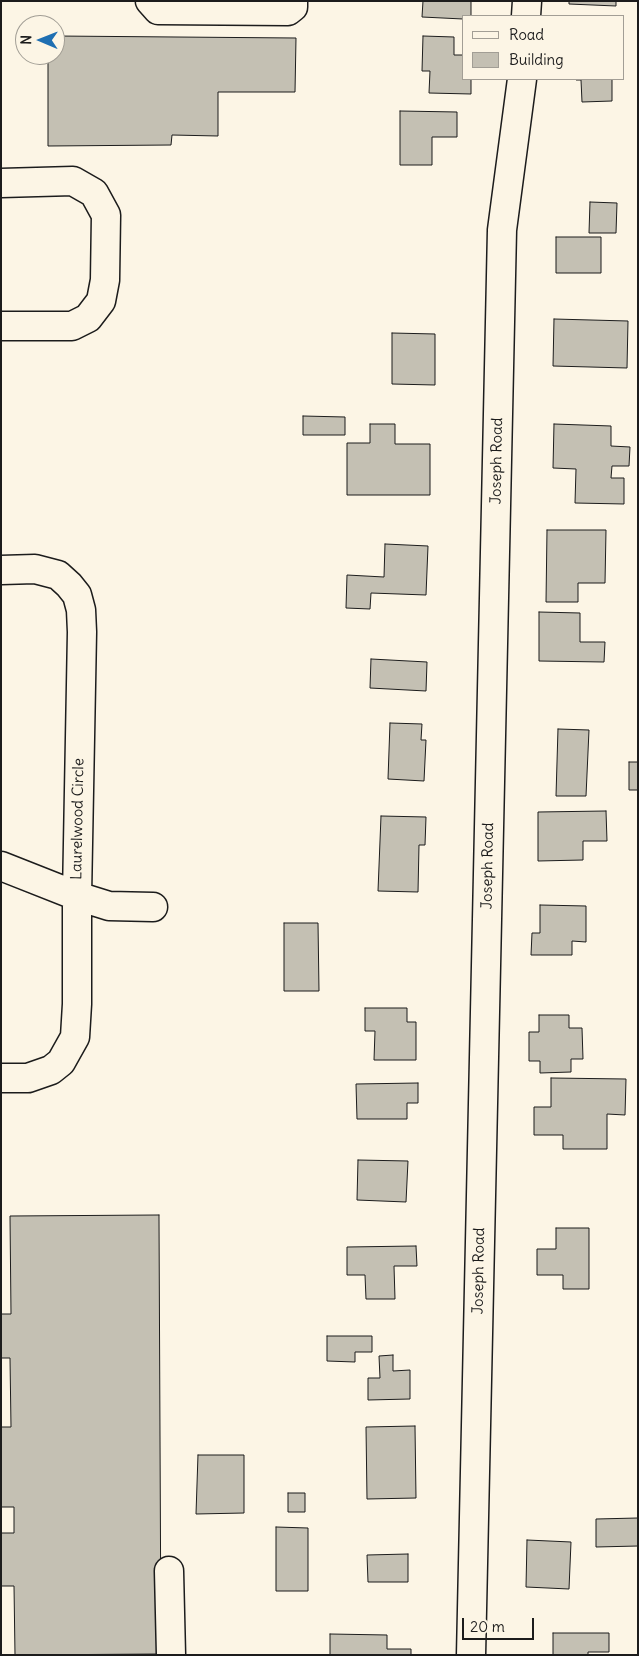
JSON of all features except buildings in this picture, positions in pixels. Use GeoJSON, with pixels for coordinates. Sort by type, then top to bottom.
{"type":"FeatureCollection","features":[{"type":"Feature","properties":{"kind":"street"},"geometry":{"type":"LineString","coordinates":[[150,1],[158,10],[253,11],[288,11],[293,7],[293,1]]}},
{"type":"Feature","properties":{"kind":"street"},"geometry":{"type":"LineString","coordinates":[[526,15],[527,1]]}},
{"type":"Feature","properties":{"kind":"street","name":"Joseph Road"},"geometry":{"type":"LineString","coordinates":[[471,1655],[502,230],[522,80]]}},
{"type":"Feature","properties":{"kind":"street"},"geometry":{"type":"LineString","coordinates":[[1,183],[72,181],[94,193],[106,215],[104,280],[101,302],[88,318],[72,326],[1,326]]}},
{"type":"Feature","properties":{"kind":"street","name":"Laurelwood Circle"},"geometry":{"type":"LineString","coordinates":[[1,570],[35,569],[58,575],[70,584],[77,595],[81,610],[82,632],[75,1037],[61,1062],[50,1070],[28,1078],[1,1078]]}},
{"type":"Feature","properties":{"kind":"street"},"geometry":{"type":"LineString","coordinates":[[1,866],[77,896],[109,906],[153,907]]}},
{"type":"Feature","properties":{"kind":"street"},"geometry":{"type":"LineString","coordinates":[[169,1571],[172,1655]]}}]}
